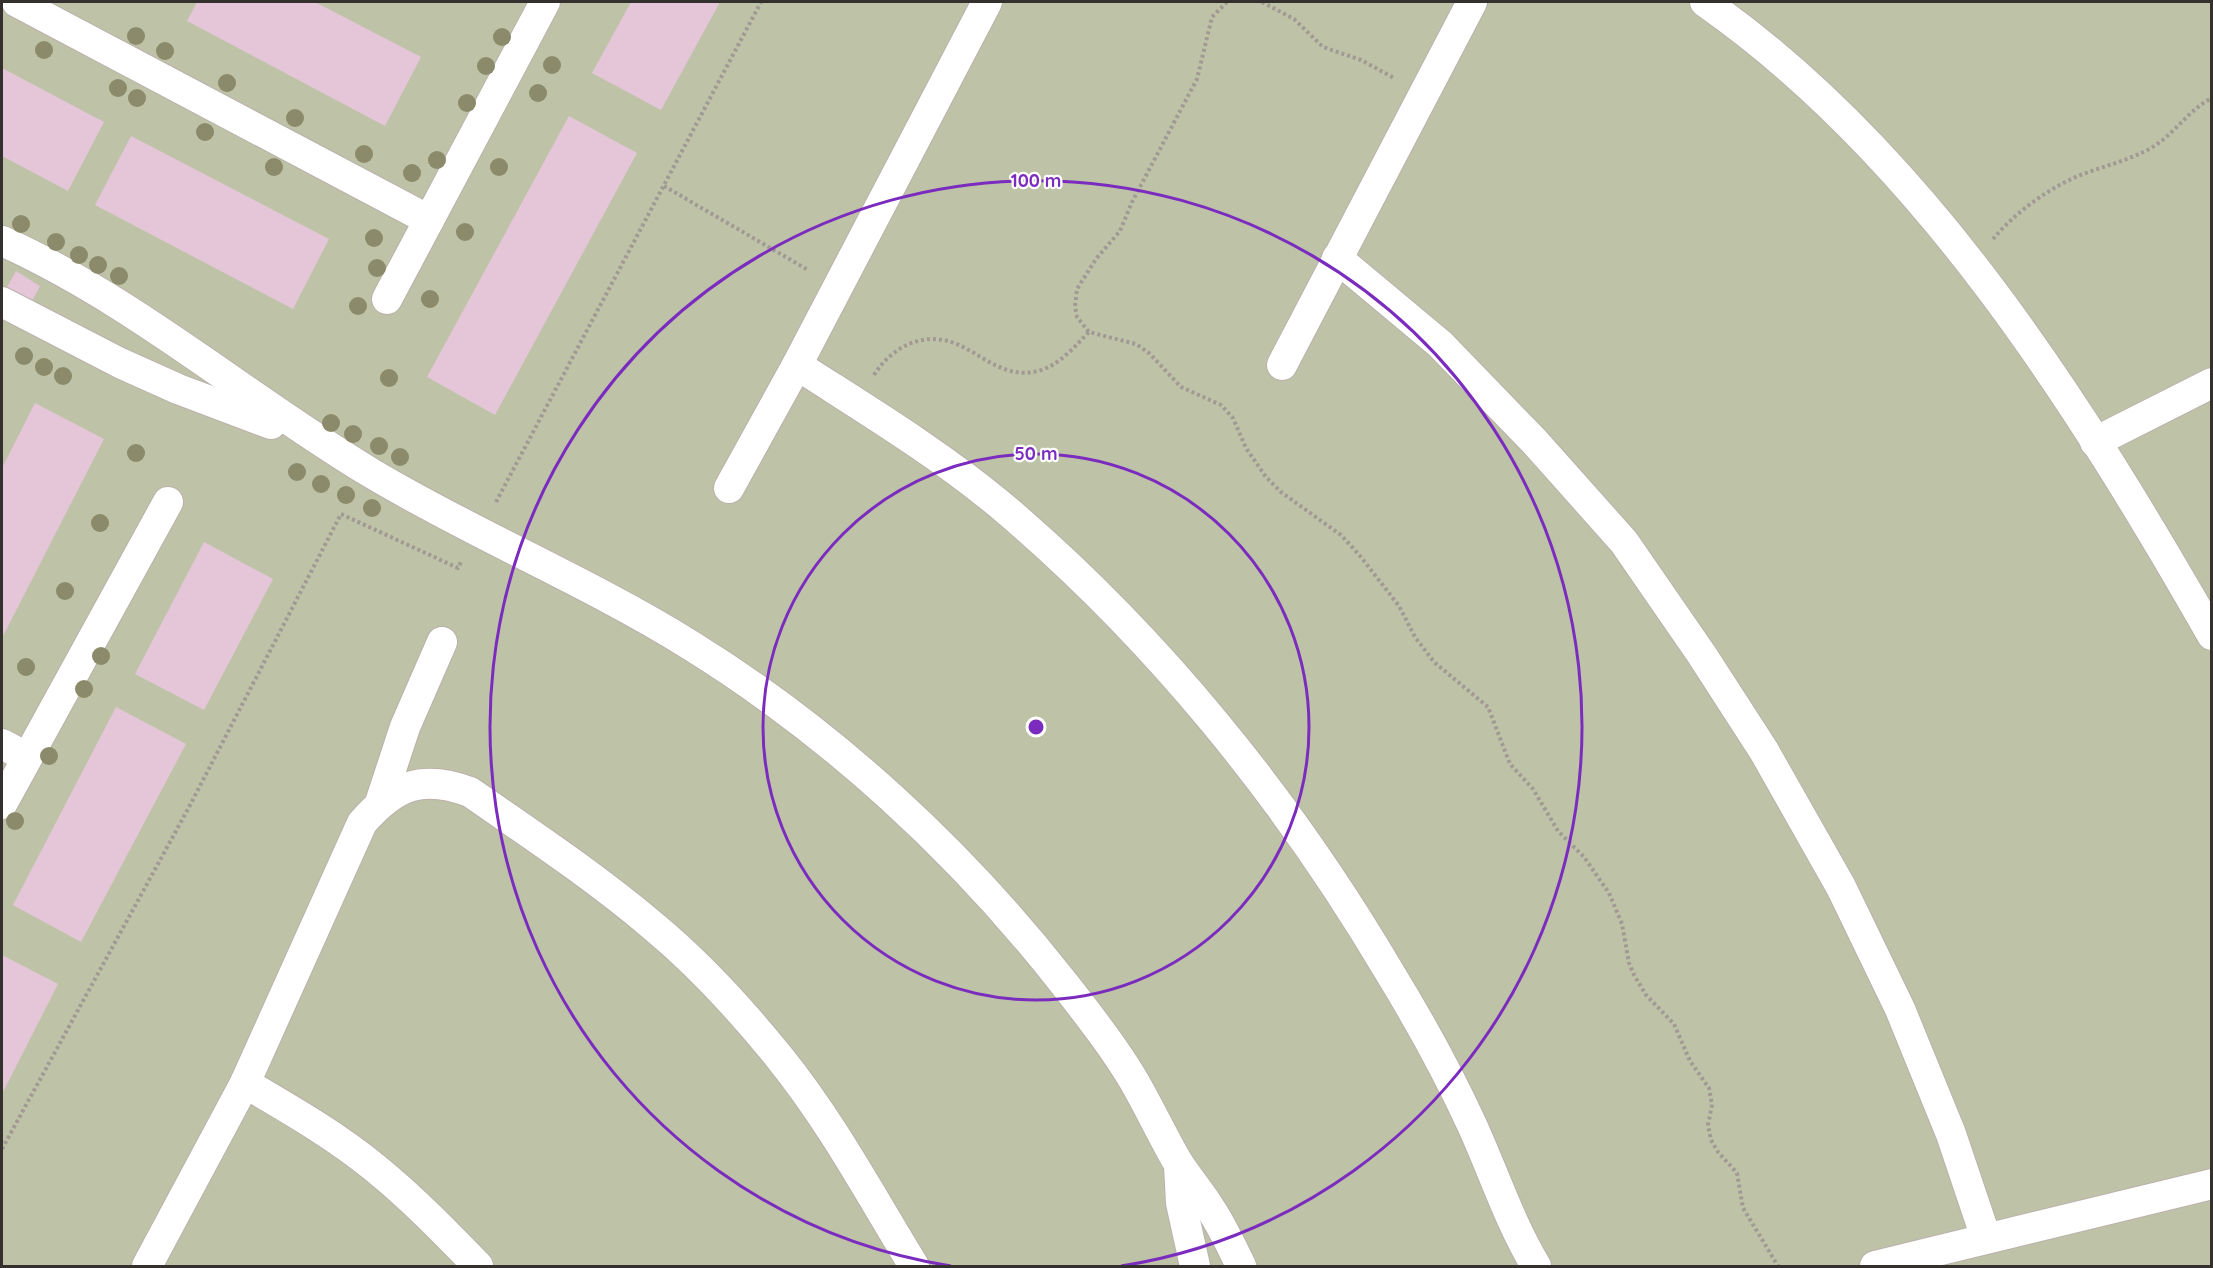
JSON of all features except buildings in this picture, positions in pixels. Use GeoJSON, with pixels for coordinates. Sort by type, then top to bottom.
{"type":"FeatureCollection","features":[{"type":"Feature","properties":{"kind":"street"},"geometry":{"type":"LineString","coordinates":[[17,2],[429,220]]}},
{"type":"Feature","properties":{"kind":"street"},"geometry":{"type":"LineString","coordinates":[[387,299],[545,2]]}},
{"type":"Feature","properties":{"kind":"street"},"geometry":{"type":"LineString","coordinates":[[729,488],[797,365],[987,2]]}},
{"type":"Feature","properties":{"kind":"street"},"geometry":{"type":"LineString","coordinates":[[1282,365],[1472,2]]}},
{"type":"Feature","properties":{"kind":"street"},"geometry":{"type":"LineString","coordinates":[[1705,2],[1767,49],[1840,116],[1865,141],[1972,265],[2018,327],[2119,476],[2211,635]]}},
{"type":"Feature","properties":{"kind":"street"},"geometry":{"type":"LineString","coordinates":[[2,241],[60,270],[145,321],[330,447],[374,474],[598,591],[693,647],[784,710],[870,779],[950,854],[1026,935],[1081,1005],[1133,1079],[1179,1165],[1212,1211],[1241,1266]]}},
{"type":"Feature","properties":{"kind":"street"},"geometry":{"type":"LineString","coordinates":[[1337,258],[1440,344],[1534,441],[1624,542],[1702,655],[1764,751],[1851,908],[1900,1009],[1947,1124],[1986,1238]]}},
{"type":"Feature","properties":{"kind":"street"},"geometry":{"type":"LineString","coordinates":[[2,302],[120,363],[178,389],[330,447]]}},
{"type":"Feature","properties":{"kind":"street"},"geometry":{"type":"LineString","coordinates":[[120,363],[145,321]]}},
{"type":"Feature","properties":{"kind":"street"},"geometry":{"type":"LineString","coordinates":[[797,365],[918,444],[996,502],[1072,569],[1154,654],[1244,760],[1296,828],[1390,972],[1471,1123],[1536,1266]]}},
{"type":"Feature","properties":{"kind":"street"},"geometry":{"type":"LineString","coordinates":[[2096,442],[2211,383]]}},
{"type":"Feature","properties":{"kind":"street"},"geometry":{"type":"LineString","coordinates":[[2,804],[14,751],[168,502]]}},
{"type":"Feature","properties":{"kind":"street"},"geometry":{"type":"LineString","coordinates":[[380,802],[405,727],[442,642]]}},
{"type":"Feature","properties":{"kind":"street"},"geometry":{"type":"LineString","coordinates":[[147,1266],[244,1083],[362,823],[380,802],[391,794],[410,786],[430,782],[451,785],[470,792],[607,888],[655,927],[743,1015],[780,1058],[828,1125],[914,1266]]}},
{"type":"Feature","properties":{"kind":"street"},"geometry":{"type":"LineString","coordinates":[[244,1083],[311,1122],[374,1167],[433,1219],[478,1266]]}},
{"type":"Feature","properties":{"kind":"street"},"geometry":{"type":"LineString","coordinates":[[1179,1165],[1181,1203],[1195,1266]]}},
{"type":"Feature","properties":{"kind":"street"},"geometry":{"type":"LineString","coordinates":[[1875,1266],[2211,1184]]}},
{"type":"Feature","properties":{"kind":"path"},"geometry":{"type":"LineString","coordinates":[[2,1149],[188,809],[341,514],[458,568],[480,531],[761,2]]}},
{"type":"Feature","properties":{"kind":"path"},"geometry":{"type":"LineString","coordinates":[[1227,2],[1212,17],[1206,53],[1197,79],[1131,202],[1120,231],[1096,259],[1077,289],[1075,306],[1077,317],[1089,332],[1136,344],[1149,353],[1171,380],[1221,405],[1233,418],[1246,448],[1266,477],[1281,492],[1321,518],[1354,549],[1399,606],[1415,637],[1434,662],[1488,707],[1510,764],[1533,789],[1558,831],[1575,846],[1598,874],[1613,900],[1622,924],[1629,963],[1634,975],[1646,995],[1674,1023],[1690,1061],[1709,1088],[1712,1106],[1708,1125],[1711,1140],[1718,1152],[1737,1173],[1743,1208],[1778,1266]]}},
{"type":"Feature","properties":{"kind":"path"},"geometry":{"type":"LineString","coordinates":[[1262,2],[1294,19],[1323,47],[1376,67],[1423,96]]}},
{"type":"Feature","properties":{"kind":"path"},"geometry":{"type":"LineString","coordinates":[[1972,265],[2000,231],[2032,203],[2077,177],[2135,157],[2154,147],[2194,109],[2211,98]]}},
{"type":"Feature","properties":{"kind":"path"},"geometry":{"type":"LineString","coordinates":[[664,186],[837,287]]}},
{"type":"Feature","properties":{"kind":"path"},"geometry":{"type":"LineString","coordinates":[[856,404],[881,364],[897,349],[917,340],[938,339],[960,345],[991,364],[1005,370],[1022,372],[1051,366],[1064,357],[1089,332]]}},
{"type":"Feature","properties":{"kind":"green space"},"geometry":{"type":"Polygon","coordinates":[[[2,2],[2211,2],[2211,1266],[2,1266],[2,2]]]}}]}
